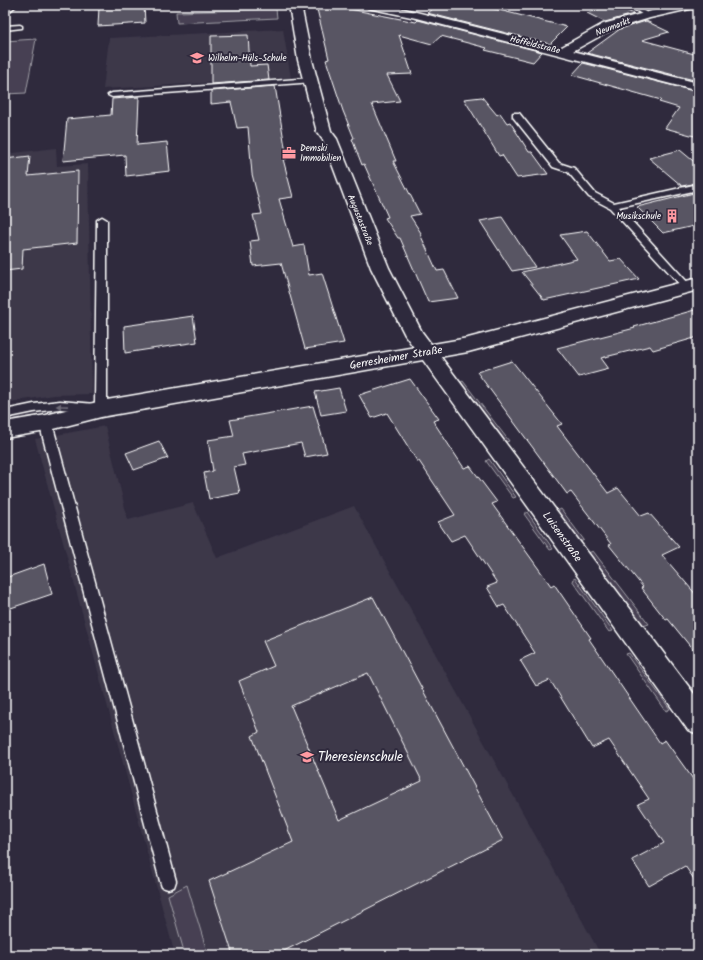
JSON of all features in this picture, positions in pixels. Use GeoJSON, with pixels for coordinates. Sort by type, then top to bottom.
{"type":"FeatureCollection","features":[{"type":"Feature","properties":{"kind":"street","name":"Augustastraße"},"geometry":{"type":"LineString","coordinates":[[295,5],[299,30],[324,132],[330,139],[380,268],[414,335],[426,353]]}},
{"type":"Feature","properties":{"kind":"street","name":"Hoffeldstraße"},"geometry":{"type":"LineString","coordinates":[[372,5],[417,15],[698,87]]}},
{"type":"Feature","properties":{"kind":"street","name":"Neumarkt"},"geometry":{"type":"LineString","coordinates":[[562,52],[607,28],[647,15],[690,5]]}},
{"type":"Feature","properties":{"kind":"street","name":"Gerresheimer Straße"},"geometry":{"type":"LineString","coordinates":[[5,430],[46,423],[101,409],[468,345],[692,285]]}},
{"type":"Feature","properties":{"kind":"street","name":"Luisenstraße"},"geometry":{"type":"LineString","coordinates":[[426,353],[501,451],[573,552],[698,721]]}},
{"type":"Feature","properties":{"kind":"lane"},"geometry":{"type":"LineString","coordinates":[[5,13],[14,5]]}},
{"type":"Feature","properties":{"kind":"lane"},"geometry":{"type":"LineString","coordinates":[[630,5],[647,15]]}},
{"type":"Feature","properties":{"kind":"lane"},"geometry":{"type":"LineString","coordinates":[[5,28],[20,27]]}},
{"type":"Feature","properties":{"kind":"lane"},"geometry":{"type":"LineString","coordinates":[[112,95],[311,80]]}},
{"type":"Feature","properties":{"kind":"lane","name":"Gerresheimer Straße"},"geometry":{"type":"LineString","coordinates":[[516,115],[556,165],[571,170],[592,195],[613,206],[692,285]]}},
{"type":"Feature","properties":{"kind":"lane"},"geometry":{"type":"LineString","coordinates":[[613,206],[698,187]]}},
{"type":"Feature","properties":{"kind":"lane"},"geometry":{"type":"LineString","coordinates":[[101,409],[102,220]]}},
{"type":"Feature","properties":{"kind":"lane","name":"Gerresheimer Straße"},"geometry":{"type":"LineString","coordinates":[[5,414],[34,408],[60,405],[101,409]]}},
{"type":"Feature","properties":{"kind":"lane"},"geometry":{"type":"LineString","coordinates":[[46,423],[168,882]]}},
{"type":"Feature","properties":{"kind":"shaded area"},"geometry":{"type":"Polygon","coordinates":[[[276,9],[277,18],[177,23],[176,12],[276,9]]]}},
{"type":"Feature","properties":{"kind":"shaded area","name":"Wilhelm-Hüls-Schule"},"geometry":{"type":"Polygon","coordinates":[[[283,29],[291,78],[103,89],[109,38],[283,29]]]}},
{"type":"Feature","properties":{"kind":"shaded area"},"geometry":{"type":"Polygon","coordinates":[[[36,39],[26,93],[5,94],[5,41],[36,39]]]}},
{"type":"Feature","properties":{"kind":"shaded area"},"geometry":{"type":"Polygon","coordinates":[[[56,148],[57,166],[88,164],[92,394],[54,395],[5,403],[5,154],[56,148]]]}},
{"type":"Feature","properties":{"kind":"shaded area"},"geometry":{"type":"Polygon","coordinates":[[[463,381],[509,441],[506,442],[465,388],[461,382],[463,381]]]}},
{"type":"Feature","properties":{"kind":"shaded area","name":"Theresienschule"},"geometry":{"type":"Polygon","coordinates":[[[105,426],[128,520],[193,503],[217,558],[354,506],[601,955],[175,955],[35,439],[105,426]]]}},
{"type":"Feature","properties":{"kind":"shaded area"},"geometry":{"type":"Polygon","coordinates":[[[489,459],[516,497],[513,498],[486,461],[489,459]]]}},
{"type":"Feature","properties":{"kind":"shaded area"},"geometry":{"type":"Polygon","coordinates":[[[561,509],[584,540],[580,542],[557,511],[561,509]]]}},
{"type":"Feature","properties":{"kind":"shaded area"},"geometry":{"type":"Polygon","coordinates":[[[527,512],[553,549],[550,550],[524,514],[527,512]]]}},
{"type":"Feature","properties":{"kind":"shaded area"},"geometry":{"type":"Polygon","coordinates":[[[593,551],[649,624],[643,626],[588,553],[593,551]]]}},
{"type":"Feature","properties":{"kind":"shaded area"},"geometry":{"type":"Polygon","coordinates":[[[575,578],[613,631],[609,632],[572,580],[575,578]]]}},
{"type":"Feature","properties":{"kind":"shaded area"},"geometry":{"type":"Polygon","coordinates":[[[629,653],[670,709],[666,711],[626,654],[629,653]]]}},
{"type":"Feature","properties":{"kind":"shaded area"},"geometry":{"type":"Polygon","coordinates":[[[187,885],[208,955],[185,955],[168,895],[187,885]]]}},
{"type":"Feature","properties":{"kind":"building"},"geometry":{"type":"Polygon","coordinates":[[[144,5],[145,23],[98,26],[99,7],[144,5]]]}},
{"type":"Feature","properties":{"kind":"building"},"geometry":{"type":"Polygon","coordinates":[[[316,5],[329,5],[416,22],[418,20],[542,52],[533,62],[485,50],[487,48],[441,36],[432,44],[399,35],[412,74],[387,75],[400,101],[372,104],[396,161],[393,161],[420,214],[410,216],[421,233],[420,234],[437,271],[444,270],[458,298],[428,302],[400,238],[398,238],[385,218],[388,217],[364,164],[362,165],[352,139],[354,138],[343,111],[326,60],[329,59],[316,5]]]}},
{"type":"Feature","properties":{"kind":"building"},"geometry":{"type":"Polygon","coordinates":[[[437,5],[479,5],[567,27],[550,44],[427,13],[437,5]]]}},
{"type":"Feature","properties":{"kind":"building"},"geometry":{"type":"Polygon","coordinates":[[[615,5],[634,14],[605,22],[587,13],[615,5]]]}},
{"type":"Feature","properties":{"kind":"building"},"geometry":{"type":"Polygon","coordinates":[[[646,21],[669,32],[642,40],[698,55],[698,81],[587,53],[620,29],[646,21]]]}},
{"type":"Feature","properties":{"kind":"building"},"geometry":{"type":"Polygon","coordinates":[[[248,35],[250,66],[267,65],[269,80],[211,84],[211,36],[248,35]]]}},
{"type":"Feature","properties":{"kind":"building"},"geometry":{"type":"Polygon","coordinates":[[[583,63],[698,92],[698,137],[665,128],[679,108],[659,102],[661,100],[572,75],[583,63]]]}},
{"type":"Feature","properties":{"kind":"building"},"geometry":{"type":"Polygon","coordinates":[[[275,86],[287,159],[283,159],[293,197],[279,199],[293,247],[304,245],[309,275],[322,273],[344,343],[305,349],[281,263],[253,266],[250,241],[259,240],[253,215],[262,214],[252,174],[248,127],[237,128],[231,102],[211,104],[211,91],[275,86]]]}},
{"type":"Feature","properties":{"kind":"building"},"geometry":{"type":"Polygon","coordinates":[[[139,97],[137,145],[167,142],[170,171],[126,176],[125,155],[63,161],[67,119],[111,115],[112,99],[139,97]]]}},
{"type":"Feature","properties":{"kind":"building"},"geometry":{"type":"Polygon","coordinates":[[[482,97],[497,115],[500,113],[507,123],[510,122],[529,152],[532,152],[548,174],[517,178],[502,155],[499,156],[464,99],[482,97]]]}},
{"type":"Feature","properties":{"kind":"building"},"geometry":{"type":"Polygon","coordinates":[[[680,150],[698,165],[698,183],[682,186],[649,158],[680,150]]]}},
{"type":"Feature","properties":{"kind":"building"},"geometry":{"type":"Polygon","coordinates":[[[30,156],[28,176],[78,171],[77,243],[23,249],[22,269],[5,271],[5,159],[30,156]]]}},
{"type":"Feature","properties":{"kind":"building","name":"Musikschule"},"geometry":{"type":"Polygon","coordinates":[[[698,192],[698,225],[663,233],[637,207],[698,192]]]}},
{"type":"Feature","properties":{"kind":"building"},"geometry":{"type":"Polygon","coordinates":[[[502,217],[535,267],[512,271],[480,221],[502,217]]]}},
{"type":"Feature","properties":{"kind":"building"},"geometry":{"type":"Polygon","coordinates":[[[587,231],[610,261],[621,259],[639,279],[544,300],[522,272],[577,259],[560,235],[587,231]]]}},
{"type":"Feature","properties":{"kind":"building"},"geometry":{"type":"Polygon","coordinates":[[[698,309],[698,337],[653,350],[650,346],[601,358],[609,369],[579,377],[557,348],[635,328],[634,327],[698,309]]]}},
{"type":"Feature","properties":{"kind":"building"},"geometry":{"type":"Polygon","coordinates":[[[193,316],[197,342],[125,353],[124,326],[193,316]]]}},
{"type":"Feature","properties":{"kind":"building"},"geometry":{"type":"Polygon","coordinates":[[[512,361],[562,424],[557,426],[608,493],[618,488],[641,516],[649,513],[679,547],[662,555],[698,597],[698,656],[668,619],[666,620],[641,588],[643,587],[609,545],[611,544],[571,492],[567,494],[477,372],[512,361]]]}},
{"type":"Feature","properties":{"kind":"building"},"geometry":{"type":"Polygon","coordinates":[[[410,379],[439,419],[433,421],[464,468],[470,466],[497,502],[492,504],[551,586],[554,584],[591,638],[589,639],[660,743],[665,740],[698,786],[698,885],[685,866],[649,886],[632,860],[664,843],[638,804],[649,799],[609,740],[592,748],[550,680],[536,686],[520,660],[535,653],[504,605],[499,607],[487,587],[497,583],[465,535],[451,541],[438,522],[455,515],[419,461],[417,461],[387,413],[372,418],[359,395],[410,379]]]}},
{"type":"Feature","properties":{"kind":"building"},"geometry":{"type":"Polygon","coordinates":[[[339,388],[346,411],[321,415],[315,392],[339,388]]]}},
{"type":"Feature","properties":{"kind":"building"},"geometry":{"type":"Polygon","coordinates":[[[313,406],[327,453],[305,457],[301,443],[242,454],[245,465],[234,467],[240,493],[209,499],[204,473],[213,471],[208,440],[234,436],[230,420],[313,406]]]}},
{"type":"Feature","properties":{"kind":"building"},"geometry":{"type":"Polygon","coordinates":[[[159,441],[168,458],[134,470],[126,453],[159,441]]]}},
{"type":"Feature","properties":{"kind":"building"},"geometry":{"type":"Polygon","coordinates":[[[44,564],[52,594],[5,610],[5,578],[44,564]]]}},
{"type":"Feature","properties":{"kind":"building"},"geometry":{"type":"Polygon","coordinates":[[[373,597],[503,840],[276,955],[233,955],[209,881],[293,842],[252,736],[259,732],[239,681],[274,666],[263,641],[373,597]],[[368,673],[291,706],[339,820],[422,781],[368,673]]]}},
{"type":"Feature","properties":{"kind":"place","name":"Wilhelm-Hüls-Schule"},"geometry":{"type":"Point","coordinates":[197,58]}},
{"type":"Feature","properties":{"kind":"place","name":"Demski Immobilien"},"geometry":{"type":"Point","coordinates":[289,153]}},
{"type":"Feature","properties":{"kind":"place","name":"Musikschule"},"geometry":{"type":"Point","coordinates":[672,216]}},
{"type":"Feature","properties":{"kind":"place","name":"Theresienschule"},"geometry":{"type":"Point","coordinates":[307,757]}}]}
